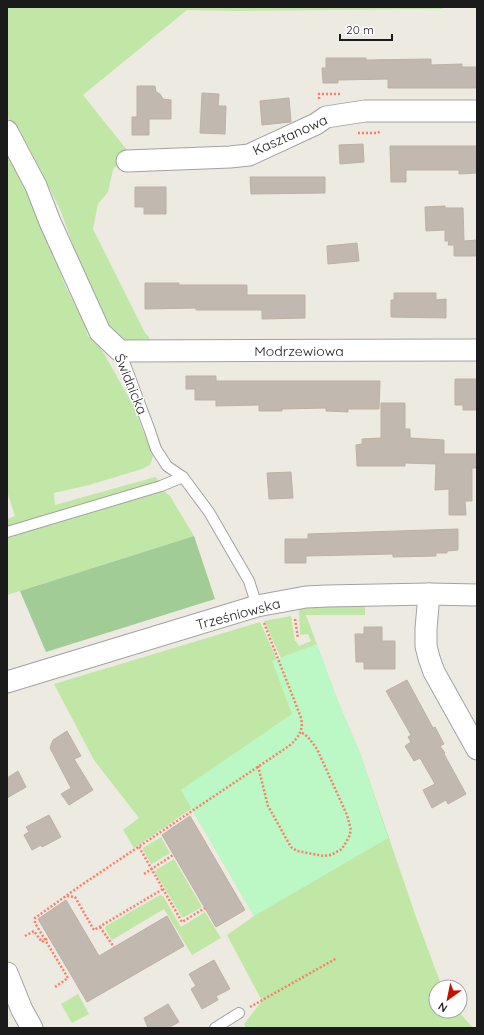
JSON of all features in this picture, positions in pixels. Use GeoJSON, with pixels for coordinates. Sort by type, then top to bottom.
{"type":"FeatureCollection","features":[{"type":"Feature","properties":{"kind":"street","name":"Kasztanowa"},"geometry":{"type":"LineString","coordinates":[[127,161],[249,155],[316,124],[326,117],[365,111],[477,111]]}},
{"type":"Feature","properties":{"kind":"street","name":"Świdnicka"},"geometry":{"type":"LineString","coordinates":[[7,131],[36,186],[50,222],[100,332],[120,351]]}},
{"type":"Feature","properties":{"kind":"street","name":"Modrzewiowa"},"geometry":{"type":"LineString","coordinates":[[120,351],[477,350]]}},
{"type":"Feature","properties":{"kind":"street","name":"Trześniowska"},"geometry":{"type":"LineString","coordinates":[[7,682],[260,613],[306,597],[429,594],[477,595]]}},
{"type":"Feature","properties":{"kind":"street"},"geometry":{"type":"LineString","coordinates":[[429,594],[426,646],[429,658],[434,672],[477,749]]}},
{"type":"Feature","properties":{"kind":"street"},"geometry":{"type":"LineString","coordinates":[[8,975],[22,1010],[32,1028]]}},
{"type":"Feature","properties":{"kind":"lane","name":"Świdnicka"},"geometry":{"type":"LineString","coordinates":[[120,351],[156,449],[167,466],[183,477],[209,512],[249,581],[260,613]]}},
{"type":"Feature","properties":{"kind":"lane"},"geometry":{"type":"LineString","coordinates":[[7,532],[161,486],[183,477]]}},
{"type":"Feature","properties":{"kind":"lane"},"geometry":{"type":"LineString","coordinates":[[215,1028],[239,1013]]}},
{"type":"Feature","properties":{"kind":"path"},"geometry":{"type":"LineString","coordinates":[[55,987],[68,978],[35,923],[35,918],[289,746],[297,739],[301,732],[302,720],[260,613]]}},
{"type":"Feature","properties":{"kind":"path"},"geometry":{"type":"LineString","coordinates":[[258,766],[266,802],[291,847],[297,851],[324,856],[342,849],[347,842],[351,830],[347,815],[317,750],[308,737],[301,732]]}},
{"type":"Feature","properties":{"kind":"path"},"geometry":{"type":"LineString","coordinates":[[139,847],[182,922],[205,908]]}},
{"type":"Feature","properties":{"kind":"path"},"geometry":{"type":"LineString","coordinates":[[144,874],[173,855]]}},
{"type":"Feature","properties":{"kind":"path"},"geometry":{"type":"LineString","coordinates":[[67,896],[75,897],[94,930],[164,889]]}},
{"type":"Feature","properties":{"kind":"path"},"geometry":{"type":"LineString","coordinates":[[100,927],[114,947]]}},
{"type":"Feature","properties":{"kind":"path"},"geometry":{"type":"LineString","coordinates":[[25,936],[34,931],[42,942],[49,937]]}},
{"type":"Feature","properties":{"kind":"path"},"geometry":{"type":"LineString","coordinates":[[239,1013],[337,958]]}},
{"type":"Feature","properties":{"kind":"green space"},"geometry":{"type":"Polygon","coordinates":[[[7,7],[443,7],[443,9],[187,10],[83,95],[127,150],[113,170],[108,192],[98,204],[93,229],[145,333],[149,337],[150,341],[130,346],[109,331],[81,274],[74,248],[60,209],[31,152],[7,116],[7,7]]]}},
{"type":"Feature","properties":{"kind":"green space"},"geometry":{"type":"Polygon","coordinates":[[[7,157],[27,184],[65,285],[85,325],[88,337],[94,336],[133,405],[153,456],[150,465],[142,469],[89,485],[54,493],[55,505],[155,477],[170,496],[194,536],[7,595],[7,519],[15,516],[7,491],[7,157]]]}},
{"type":"Feature","properties":{"kind":"green space"},"geometry":{"type":"Polygon","coordinates":[[[194,536],[215,599],[46,652],[20,591],[194,536]]]}},
{"type":"Feature","properties":{"kind":"green space"},"geometry":{"type":"Polygon","coordinates":[[[361,604],[365,606],[365,615],[306,615],[339,704],[360,753],[416,917],[439,979],[428,979],[428,1019],[465,1019],[473,1028],[246,1028],[244,1024],[262,1001],[227,935],[254,916],[194,813],[211,802],[324,858],[281,658],[264,621],[291,616],[295,641],[299,646],[311,641],[308,634],[300,635],[299,608],[361,604]]]}},
{"type":"Feature","properties":{"kind":"green space"},"geometry":{"type":"Polygon","coordinates":[[[260,622],[277,660],[298,718],[291,741],[134,848],[123,830],[139,818],[94,760],[54,684],[260,622]]]}},
{"type":"Feature","properties":{"kind":"green space"},"geometry":{"type":"Polygon","coordinates":[[[317,644],[339,704],[360,753],[388,838],[254,916],[181,790],[292,714],[272,661],[317,644]]]}},
{"type":"Feature","properties":{"kind":"green space"},"geometry":{"type":"Polygon","coordinates":[[[161,837],[170,853],[151,864],[143,848],[161,837]]]}},
{"type":"Feature","properties":{"kind":"green space"},"geometry":{"type":"Polygon","coordinates":[[[174,859],[202,907],[184,917],[182,917],[155,872],[174,859]]]}},
{"type":"Feature","properties":{"kind":"green space"},"geometry":{"type":"Polygon","coordinates":[[[160,895],[163,896],[181,927],[205,912],[221,938],[192,955],[164,909],[112,940],[105,929],[106,926],[160,895]]]}},
{"type":"Feature","properties":{"kind":"green space"},"geometry":{"type":"Polygon","coordinates":[[[78,994],[89,1014],[72,1023],[61,1004],[78,994]]]}},
{"type":"Feature","properties":{"kind":"building"},"geometry":{"type":"Polygon","coordinates":[[[326,58],[366,58],[366,60],[431,59],[431,65],[462,64],[462,67],[477,67],[477,88],[388,88],[388,79],[338,80],[338,83],[323,83],[322,68],[326,68],[326,58]]]}},
{"type":"Feature","properties":{"kind":"building"},"geometry":{"type":"Polygon","coordinates":[[[137,86],[155,86],[156,92],[160,94],[163,99],[171,100],[171,119],[149,119],[149,135],[132,135],[132,117],[137,117],[137,86]]]}},
{"type":"Feature","properties":{"kind":"building"},"geometry":{"type":"Polygon","coordinates":[[[202,93],[219,94],[218,106],[226,106],[225,134],[200,133],[202,93]]]}},
{"type":"Feature","properties":{"kind":"building"},"geometry":{"type":"Polygon","coordinates":[[[289,98],[291,122],[262,125],[260,101],[289,98]]]}},
{"type":"Feature","properties":{"kind":"building"},"geometry":{"type":"Polygon","coordinates":[[[363,144],[364,162],[340,164],[339,145],[363,144]]]}},
{"type":"Feature","properties":{"kind":"building"},"geometry":{"type":"Polygon","coordinates":[[[390,146],[477,146],[477,173],[459,174],[459,170],[406,170],[406,182],[391,182],[390,146]]]}},
{"type":"Feature","properties":{"kind":"building"},"geometry":{"type":"Polygon","coordinates":[[[250,177],[325,177],[325,193],[251,194],[250,177]]]}},
{"type":"Feature","properties":{"kind":"building"},"geometry":{"type":"Polygon","coordinates":[[[135,187],[166,187],[166,214],[144,214],[144,207],[135,207],[135,187]]]}},
{"type":"Feature","properties":{"kind":"building"},"geometry":{"type":"Polygon","coordinates":[[[445,206],[445,208],[463,208],[464,241],[477,240],[477,256],[454,256],[454,245],[448,245],[449,241],[445,241],[445,230],[426,231],[425,207],[445,206]]]}},
{"type":"Feature","properties":{"kind":"building"},"geometry":{"type":"Polygon","coordinates":[[[357,243],[359,261],[328,264],[327,246],[357,243]]]}},
{"type":"Feature","properties":{"kind":"building"},"geometry":{"type":"Polygon","coordinates":[[[145,283],[179,283],[179,285],[247,285],[247,295],[305,295],[305,318],[262,319],[262,310],[196,310],[196,308],[145,309],[145,283]]]}},
{"type":"Feature","properties":{"kind":"building"},"geometry":{"type":"Polygon","coordinates":[[[394,293],[436,293],[436,300],[446,299],[446,318],[391,317],[391,300],[394,300],[394,293]]]}},
{"type":"Feature","properties":{"kind":"building"},"geometry":{"type":"Polygon","coordinates":[[[186,376],[216,376],[216,381],[380,381],[379,409],[348,409],[348,412],[326,411],[326,408],[259,411],[259,405],[216,406],[216,400],[195,400],[195,389],[186,389],[186,376]]]}},
{"type":"Feature","properties":{"kind":"building"},"geometry":{"type":"Polygon","coordinates":[[[455,379],[477,379],[477,410],[463,410],[463,405],[455,405],[455,379]]]}},
{"type":"Feature","properties":{"kind":"building"},"geometry":{"type":"Polygon","coordinates":[[[381,403],[405,403],[405,429],[410,429],[410,438],[444,440],[444,454],[477,454],[477,468],[472,468],[472,501],[465,501],[466,515],[449,515],[449,489],[435,490],[436,464],[405,463],[405,466],[357,466],[356,445],[362,444],[362,439],[381,438],[381,403]]]}},
{"type":"Feature","properties":{"kind":"building"},"geometry":{"type":"Polygon","coordinates":[[[291,472],[293,498],[269,499],[267,473],[291,472]]]}},
{"type":"Feature","properties":{"kind":"building"},"geometry":{"type":"Polygon","coordinates":[[[458,529],[458,550],[447,551],[447,553],[436,553],[436,556],[393,557],[393,554],[306,556],[306,563],[285,563],[285,539],[308,539],[308,534],[458,529]]]}},
{"type":"Feature","properties":{"kind":"building"},"geometry":{"type":"Polygon","coordinates":[[[364,627],[382,627],[382,641],[395,641],[395,669],[364,669],[364,662],[356,662],[355,634],[364,634],[364,627]]]}},
{"type":"Feature","properties":{"kind":"building"},"geometry":{"type":"Polygon","coordinates":[[[407,680],[433,728],[435,727],[444,744],[440,746],[466,794],[448,804],[446,800],[432,808],[423,790],[435,784],[420,758],[414,761],[405,746],[411,742],[408,737],[411,735],[386,691],[407,680]]]}},
{"type":"Feature","properties":{"kind":"building"},"geometry":{"type":"Polygon","coordinates":[[[67,731],[81,756],[74,759],[93,790],[69,805],[61,794],[71,788],[50,748],[53,740],[67,731]]]}},
{"type":"Feature","properties":{"kind":"building"},"geometry":{"type":"Polygon","coordinates":[[[18,771],[26,787],[7,798],[7,778],[18,771]]]}},
{"type":"Feature","properties":{"kind":"building"},"geometry":{"type":"Polygon","coordinates":[[[49,815],[61,837],[42,847],[41,845],[32,850],[24,835],[29,832],[26,827],[49,815]]]}},
{"type":"Feature","properties":{"kind":"building"},"geometry":{"type":"Polygon","coordinates":[[[190,816],[245,910],[216,927],[162,835],[190,816]]]}},
{"type":"Feature","properties":{"kind":"building"},"geometry":{"type":"Polygon","coordinates":[[[66,900],[99,956],[167,916],[184,946],[87,1002],[38,919],[66,900]]]}},
{"type":"Feature","properties":{"kind":"building"},"geometry":{"type":"Polygon","coordinates":[[[214,960],[230,989],[216,996],[218,1000],[202,1009],[191,989],[196,986],[189,974],[214,960]]]}},
{"type":"Feature","properties":{"kind":"building"},"geometry":{"type":"Polygon","coordinates":[[[168,1004],[179,1022],[168,1028],[148,1028],[144,1018],[168,1004]]]}}]}
